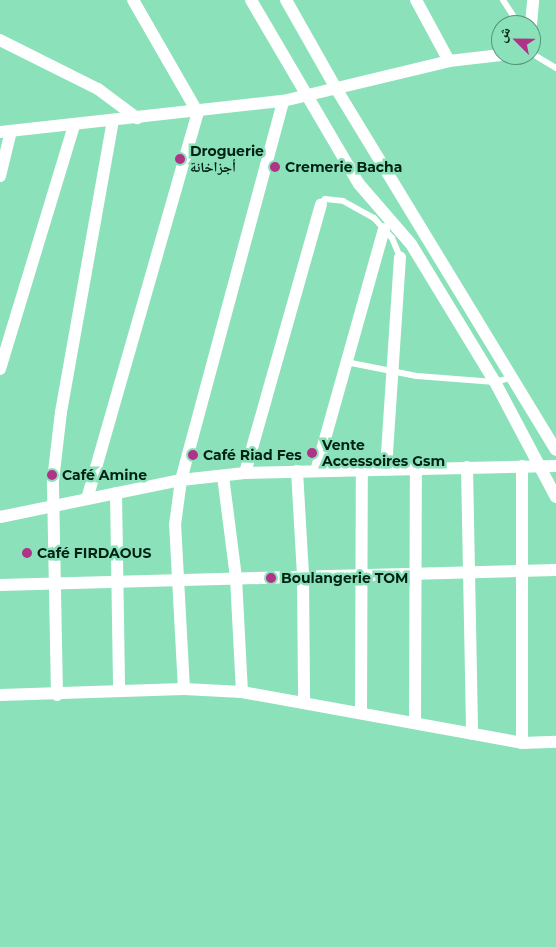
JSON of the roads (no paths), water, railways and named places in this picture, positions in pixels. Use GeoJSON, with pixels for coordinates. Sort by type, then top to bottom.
{"type":"FeatureCollection","features":[{"type":"Feature","properties":{"kind":"street"},"geometry":{"type":"LineString","coordinates":[[88,499],[198,113],[133,0]]}},
{"type":"Feature","properties":{"kind":"street"},"geometry":{"type":"LineString","coordinates":[[251,0],[359,184],[411,244],[495,382],[556,497]]}},
{"type":"Feature","properties":{"kind":"street"},"geometry":{"type":"LineString","coordinates":[[286,0],[337,90],[510,378],[556,450]]}},
{"type":"Feature","properties":{"kind":"street"},"geometry":{"type":"LineString","coordinates":[[416,0],[449,60]]}},
{"type":"Feature","properties":{"kind":"street"},"geometry":{"type":"LineString","coordinates":[[532,15],[533,0]]}},
{"type":"Feature","properties":{"kind":"street"},"geometry":{"type":"LineString","coordinates":[[0,40],[98,89],[137,118]]}},
{"type":"Feature","properties":{"kind":"street"},"geometry":{"type":"LineString","coordinates":[[0,176],[6,132],[198,113],[283,101],[337,90],[449,60],[491,56]]}},
{"type":"Feature","properties":{"kind":"street"},"geometry":{"type":"LineString","coordinates":[[184,689],[175,525],[181,480],[283,101]]}},
{"type":"Feature","properties":{"kind":"street"},"geometry":{"type":"LineString","coordinates":[[57,695],[51,509],[61,412],[113,122]]}},
{"type":"Feature","properties":{"kind":"street"},"geometry":{"type":"LineString","coordinates":[[0,369],[74,125]]}},
{"type":"Feature","properties":{"kind":"street"},"geometry":{"type":"LineString","coordinates":[[245,473],[322,205]]}},
{"type":"Feature","properties":{"kind":"street"},"geometry":{"type":"LineString","coordinates":[[316,470],[384,229]]}},
{"type":"Feature","properties":{"kind":"street"},"geometry":{"type":"LineString","coordinates":[[386,468],[400,257]]}},
{"type":"Feature","properties":{"kind":"street"},"geometry":{"type":"LineString","coordinates":[[522,466],[524,571],[522,743]]}},
{"type":"Feature","properties":{"kind":"street"},"geometry":{"type":"LineString","coordinates":[[0,517],[51,509],[88,499],[181,480],[245,473],[386,468],[556,466]]}},
{"type":"Feature","properties":{"kind":"street"},"geometry":{"type":"LineString","coordinates":[[467,467],[467,573],[472,734]]}},
{"type":"Feature","properties":{"kind":"street"},"geometry":{"type":"LineString","coordinates":[[415,723],[416,469]]}},
{"type":"Feature","properties":{"kind":"street"},"geometry":{"type":"LineString","coordinates":[[361,713],[362,470]]}},
{"type":"Feature","properties":{"kind":"street"},"geometry":{"type":"LineString","coordinates":[[297,471],[303,576],[304,702]]}},
{"type":"Feature","properties":{"kind":"street"},"geometry":{"type":"LineString","coordinates":[[223,476],[236,578],[242,692]]}},
{"type":"Feature","properties":{"kind":"street"},"geometry":{"type":"LineString","coordinates":[[116,493],[119,691]]}},
{"type":"Feature","properties":{"kind":"street"},"geometry":{"type":"LineString","coordinates":[[0,585],[556,570]]}},
{"type":"Feature","properties":{"kind":"street"},"geometry":{"type":"LineString","coordinates":[[0,694],[57,695],[184,689],[242,692],[522,743],[556,742]]}},
{"type":"Feature","properties":{"kind":"lane"},"geometry":{"type":"LineString","coordinates":[[503,0],[513,15]]}},
{"type":"Feature","properties":{"kind":"lane"},"geometry":{"type":"LineString","coordinates":[[541,59],[556,68]]}},
{"type":"Feature","properties":{"kind":"lane"},"geometry":{"type":"LineString","coordinates":[[322,205],[325,199],[343,201],[374,218],[395,242],[400,257]]}},
{"type":"Feature","properties":{"kind":"lane"},"geometry":{"type":"LineString","coordinates":[[345,362],[391,371],[495,382],[510,378]]}},
{"type":"Feature","properties":{"kind":"place","name":"Droguerie أجزاخانة"},"geometry":{"type":"Point","coordinates":[180,159]}},
{"type":"Feature","properties":{"kind":"place","name":"Cremerie Bacha"},"geometry":{"type":"Point","coordinates":[275,167]}},
{"type":"Feature","properties":{"kind":"place","name":"Vente Accessoires Gsm"},"geometry":{"type":"Point","coordinates":[312,453]}},
{"type":"Feature","properties":{"kind":"place","name":"Café Riad Fes"},"geometry":{"type":"Point","coordinates":[193,455]}},
{"type":"Feature","properties":{"kind":"place","name":"Café Amine"},"geometry":{"type":"Point","coordinates":[52,475]}},
{"type":"Feature","properties":{"kind":"place","name":"Café FIRDAOUS"},"geometry":{"type":"Point","coordinates":[27,553]}},
{"type":"Feature","properties":{"kind":"place","name":"Boulangerie TOM"},"geometry":{"type":"Point","coordinates":[271,578]}}]}
